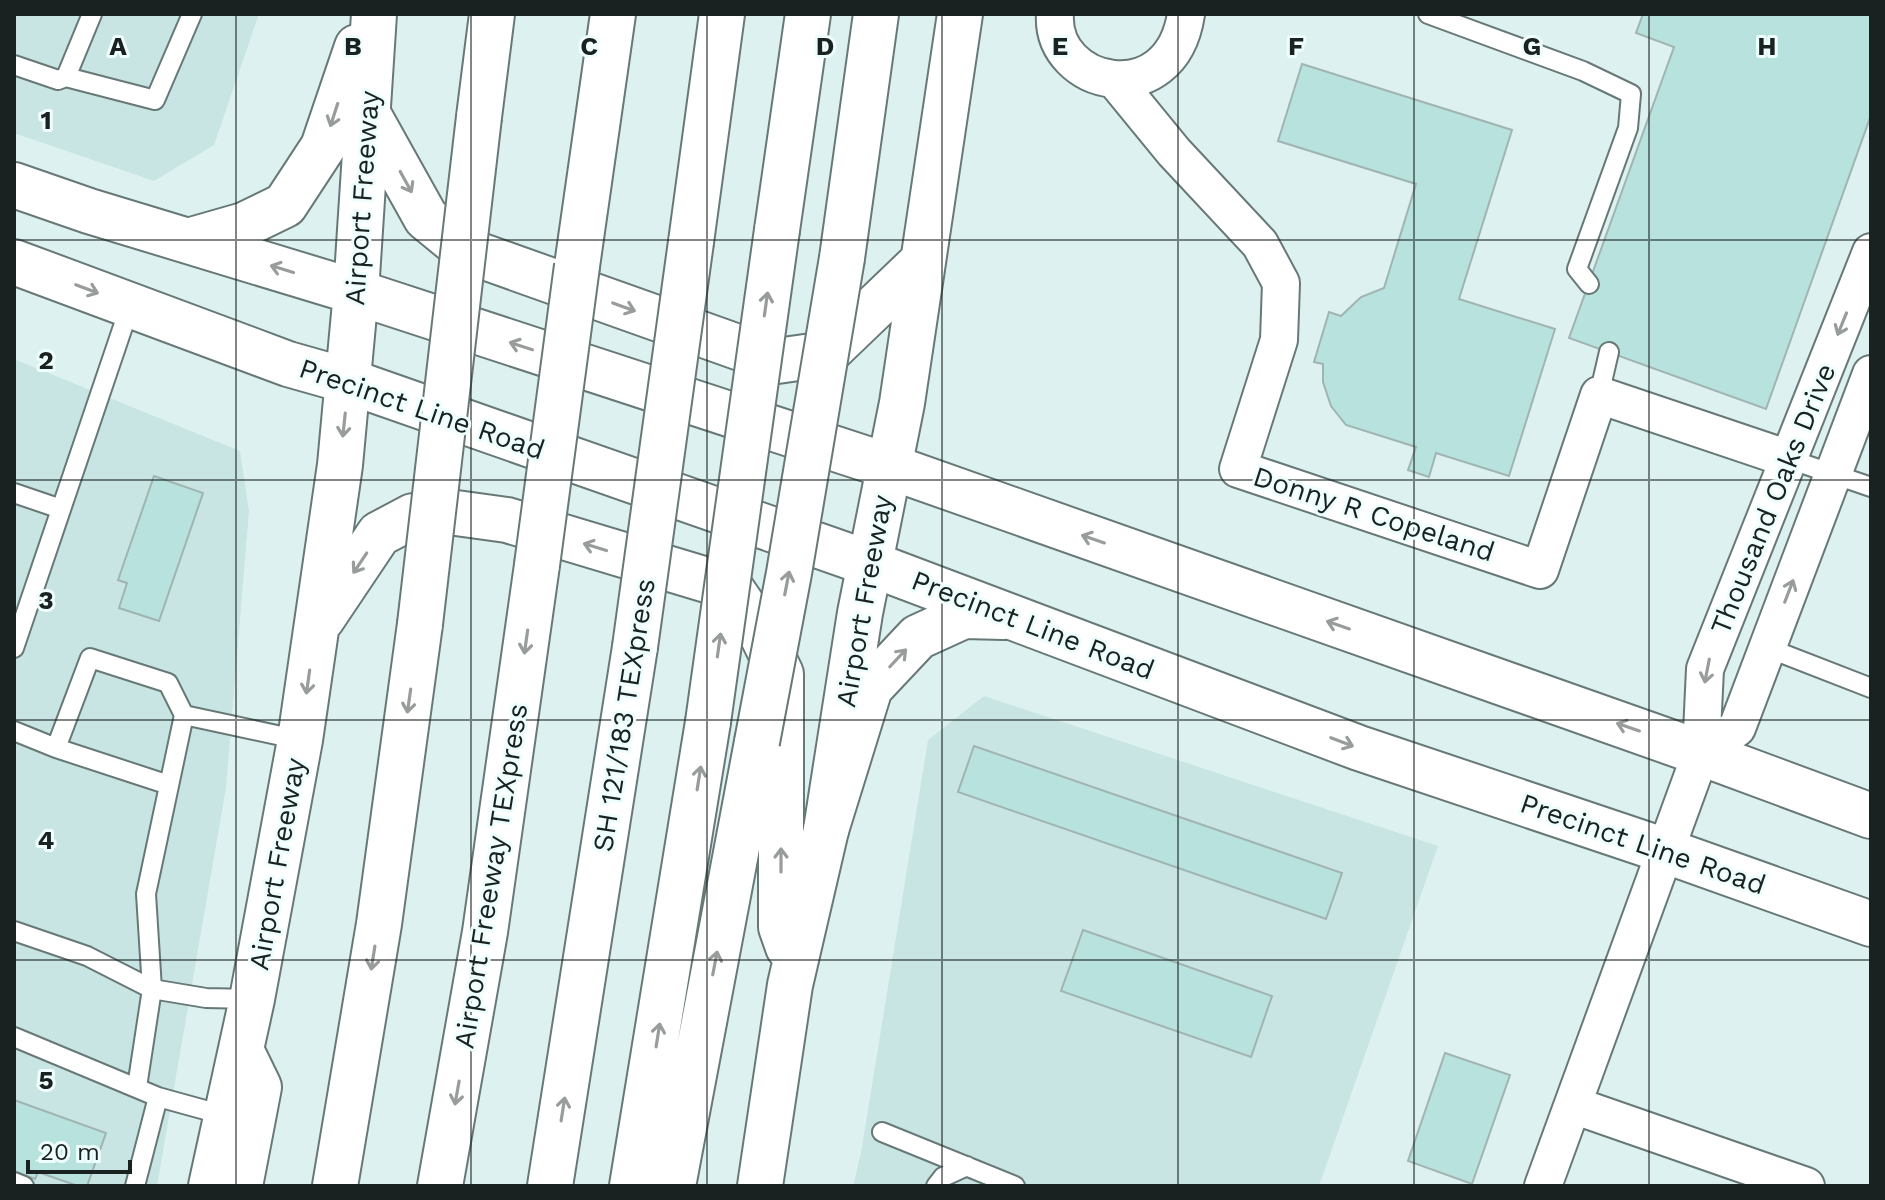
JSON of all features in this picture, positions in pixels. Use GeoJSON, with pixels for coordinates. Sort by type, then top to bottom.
{"type":"FeatureCollection","features":[{"type":"Feature","properties":{"kind":"main road"},"geometry":{"type":"LineString","coordinates":[[188,241],[244,225],[287,203],[323,147],[367,14]]}},
{"type":"Feature","properties":{"kind":"main road","name":"Airport Freeway"},"geometry":{"type":"LineString","coordinates":[[211,1186],[242,1052],[300,740],[340,465],[356,292],[374,14]]}},
{"type":"Feature","properties":{"kind":"main road"},"geometry":{"type":"LineString","coordinates":[[335,1186],[379,924],[420,624],[492,14]]}},
{"type":"Feature","properties":{"kind":"main road","name":"Airport Freeway TEXpress"},"geometry":{"type":"LineString","coordinates":[[440,1186],[485,932],[613,14]]}},
{"type":"Feature","properties":{"kind":"main road","name":"SH 121/183 TEXpress"},"geometry":{"type":"LineString","coordinates":[[550,1186],[635,647],[722,14]]}},
{"type":"Feature","properties":{"kind":"main road"},"geometry":{"type":"LineString","coordinates":[[632,1186],[708,722],[808,14]]}},
{"type":"Feature","properties":{"kind":"main road"},"geometry":{"type":"LineString","coordinates":[[673,1186],[792,557],[842,258],[876,14]]}},
{"type":"Feature","properties":{"kind":"main road","name":"Airport Freeway"},"geometry":{"type":"LineString","coordinates":[[760,1186],[795,964],[826,830],[860,613],[902,403],[960,14]]}},
{"type":"Feature","properties":{"kind":"main road"},"geometry":{"type":"LineString","coordinates":[[368,114],[426,218],[465,250],[777,361],[826,354],[923,261]]}},
{"type":"Feature","properties":{"kind":"main road"},"geometry":{"type":"LineString","coordinates":[[14,185],[89,211],[356,292],[888,466],[1871,816]]}},
{"type":"Feature","properties":{"kind":"main road","name":"Precinct Line Road"},"geometry":{"type":"LineString","coordinates":[[14,262],[288,364],[348,381],[871,564],[1359,748],[1871,924]]}},
{"type":"Feature","properties":{"kind":"main road"},"geometry":{"type":"LineString","coordinates":[[315,629],[379,534],[413,516],[425,514],[449,512],[507,520],[730,587],[760,631],[781,674],[781,927],[795,964]]}},
{"type":"Feature","properties":{"kind":"main road"},"geometry":{"type":"LineString","coordinates":[[826,830],[870,688],[918,637],[964,616],[1013,618]]}},
{"type":"Feature","properties":{"kind":"main road"},"geometry":{"type":"LineString","coordinates":[[240,1186],[259,1087],[242,1052]]}},
{"type":"Feature","properties":{"kind":"street","name":"Donny R Copeland"},"geometry":{"type":"LineString","coordinates":[[1055,14],[1061,42],[1074,61],[1093,74],[1115,80],[1174,152],[1260,244],[1281,283],[1279,340],[1238,469],[1540,570],[1599,395]]}},
{"type":"Feature","properties":{"kind":"street"},"geometry":{"type":"LineString","coordinates":[[1115,80],[1137,78],[1157,69],[1173,54],[1183,35],[1186,14]]}},
{"type":"Feature","properties":{"kind":"street","name":"Thousand Oaks Drive"},"geometry":{"type":"LineString","coordinates":[[1543,1186],[1701,753],[1705,669],[1871,252]]}},
{"type":"Feature","properties":{"kind":"street","name":"Thousand Oaks Drive"},"geometry":{"type":"LineString","coordinates":[[1701,753],[1737,728],[1871,374]]}},
{"type":"Feature","properties":{"kind":"street"},"geometry":{"type":"LineString","coordinates":[[1599,395],[1789,459]]}},
{"type":"Feature","properties":{"kind":"street"},"geometry":{"type":"LineString","coordinates":[[1573,1105],[1806,1186]]}},
{"type":"Feature","properties":{"kind":"lane"},"geometry":{"type":"LineString","coordinates":[[66,77],[92,14]]}},
{"type":"Feature","properties":{"kind":"lane"},"geometry":{"type":"LineString","coordinates":[[14,65],[58,80],[66,77],[155,100],[192,14]]}},
{"type":"Feature","properties":{"kind":"lane"},"geometry":{"type":"LineString","coordinates":[[1428,14],[1583,71],[1631,94],[1628,128],[1577,269],[1589,284]]}},
{"type":"Feature","properties":{"kind":"lane"},"geometry":{"type":"LineString","coordinates":[[14,648],[130,306]]}},
{"type":"Feature","properties":{"kind":"lane"},"geometry":{"type":"LineString","coordinates":[[1599,395],[1609,352]]}},
{"type":"Feature","properties":{"kind":"lane"},"geometry":{"type":"LineString","coordinates":[[1789,459],[1871,487]]}},
{"type":"Feature","properties":{"kind":"lane"},"geometry":{"type":"LineString","coordinates":[[14,493],[61,509]]}},
{"type":"Feature","properties":{"kind":"lane"},"geometry":{"type":"LineString","coordinates":[[1768,648],[1870,685]]}},
{"type":"Feature","properties":{"kind":"lane"},"geometry":{"type":"LineString","coordinates":[[56,748],[90,658],[168,683],[184,715],[146,894],[152,989],[137,1087]]}},
{"type":"Feature","properties":{"kind":"lane"},"geometry":{"type":"LineString","coordinates":[[184,715],[300,740]]}},
{"type":"Feature","properties":{"kind":"lane"},"geometry":{"type":"LineString","coordinates":[[14,731],[169,785]]}},
{"type":"Feature","properties":{"kind":"lane"},"geometry":{"type":"LineString","coordinates":[[14,931],[87,956],[152,989],[206,998],[252,999]]}},
{"type":"Feature","properties":{"kind":"lane"},"geometry":{"type":"LineString","coordinates":[[17,1043],[158,1097],[227,1116]]}},
{"type":"Feature","properties":{"kind":"lane"},"geometry":{"type":"LineString","coordinates":[[135,1186],[158,1097]]}},
{"type":"Feature","properties":{"kind":"lane"},"geometry":{"type":"LineString","coordinates":[[882,1132],[1015,1186]]}},
{"type":"Feature","properties":{"kind":"lane"},"geometry":{"type":"LineString","coordinates":[[936,1186],[943,1177],[967,1166]]}},
{"type":"Feature","properties":{"kind":"lane"},"geometry":{"type":"LineString","coordinates":[[14,1182],[24,1186]]}},
{"type":"Feature","properties":{"kind":"shaded area"},"geometry":{"type":"Polygon","coordinates":[[[14,14],[259,14],[214,145],[154,181],[14,133],[14,14]]]}},
{"type":"Feature","properties":{"kind":"shaded area"},"geometry":{"type":"Polygon","coordinates":[[[14,359],[240,451],[249,511],[226,788],[157,1186],[14,1186],[14,359]]]}},
{"type":"Feature","properties":{"kind":"shaded area"},"geometry":{"type":"Polygon","coordinates":[[[984,696],[1438,846],[1319,1186],[853,1186],[861,1153],[928,740],[984,696]]]}},
{"type":"Feature","properties":{"kind":"building"},"geometry":{"type":"Polygon","coordinates":[[[1643,14],[1871,14],[1871,115],[1766,409],[1569,338],[1674,47],[1636,33],[1643,14]]]}},
{"type":"Feature","properties":{"kind":"building"},"geometry":{"type":"Polygon","coordinates":[[[1302,64],[1512,130],[1459,299],[1555,329],[1509,476],[1436,453],[1429,477],[1408,470],[1416,447],[1346,425],[1331,406],[1323,382],[1323,364],[1314,362],[1329,312],[1341,316],[1361,297],[1384,288],[1416,184],[1278,141],[1302,64]]]}},
{"type":"Feature","properties":{"kind":"building"},"geometry":{"type":"Polygon","coordinates":[[[154,476],[203,493],[159,621],[119,608],[127,583],[118,580],[154,476]]]}},
{"type":"Feature","properties":{"kind":"building"},"geometry":{"type":"Polygon","coordinates":[[[974,746],[1342,873],[1326,919],[958,792],[974,746]]]}},
{"type":"Feature","properties":{"kind":"building"},"geometry":{"type":"Polygon","coordinates":[[[1083,930],[1272,996],[1251,1057],[1061,991],[1083,930]]]}},
{"type":"Feature","properties":{"kind":"building"},"geometry":{"type":"Polygon","coordinates":[[[1445,1053],[1510,1075],[1472,1184],[1408,1161],[1445,1053]]]}},
{"type":"Feature","properties":{"kind":"building"},"geometry":{"type":"Polygon","coordinates":[[[14,1100],[106,1133],[87,1186],[78,1186],[38,1172],[35,1179],[14,1171],[14,1100]]]}}]}
